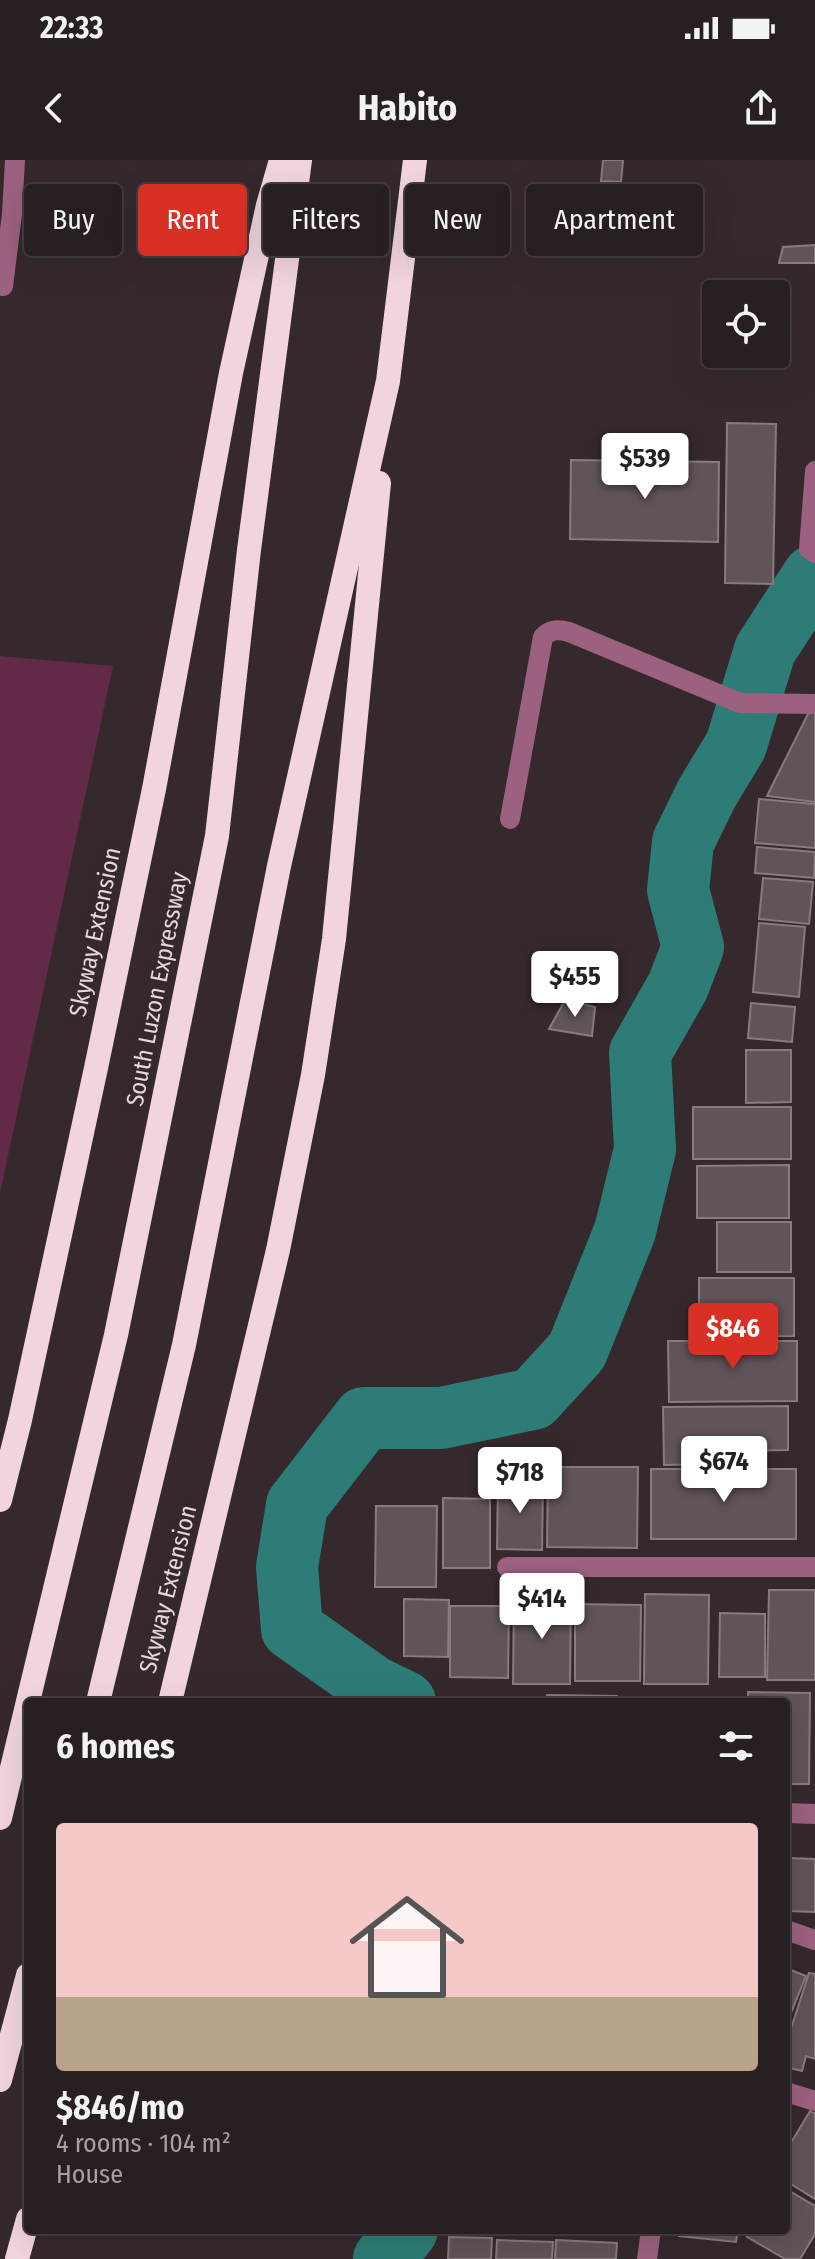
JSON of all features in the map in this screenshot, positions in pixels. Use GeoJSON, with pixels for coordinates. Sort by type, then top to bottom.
{"type":"FeatureCollection","features":[{"type":"Feature","properties":{"kind":"highway","name":"Skyway Extension"},"geometry":{"type":"LineString","coordinates":[[0,1500],[20,1420],[154,789],[231,373],[281,160]]}},
{"type":"Feature","properties":{"kind":"highway","name":"South Luzon Expressway"},"geometry":{"type":"LineString","coordinates":[[29,1698],[116,1335],[217,836],[249,550],[300,160]]}},
{"type":"Feature","properties":{"kind":"highway"},"geometry":{"type":"LineString","coordinates":[[99,1698],[184,1345],[279,866],[388,381],[415,160]]}},
{"type":"Feature","properties":{"kind":"highway","name":"Skyway Extension"},"geometry":{"type":"LineString","coordinates":[[171,1698],[278,1250],[313,1075],[334,939],[388,381]]}},
{"type":"Feature","properties":{"kind":"highway","name":"South Luzon Expressway"},"geometry":{"type":"LineString","coordinates":[[0,1818],[24,1718]]}},
{"type":"Feature","properties":{"kind":"highway"},"geometry":{"type":"LineString","coordinates":[[0,2080],[24,1990]]}},
{"type":"Feature","properties":{"kind":"highway"},"geometry":{"type":"LineString","coordinates":[[17,2259],[24,2234]]}},
{"type":"Feature","properties":{"kind":"street"},"geometry":{"type":"LineString","coordinates":[[3,286],[15,160]]}},
{"type":"Feature","properties":{"kind":"street"},"geometry":{"type":"LineString","coordinates":[[815,471],[809,549],[815,553]]}},
{"type":"Feature","properties":{"kind":"street"},"geometry":{"type":"LineString","coordinates":[[510,819],[543,637],[549,631],[559,629],[569,632],[729,700],[754,704],[815,704]]}},
{"type":"Feature","properties":{"kind":"street"},"geometry":{"type":"LineString","coordinates":[[507,1567],[815,1567]]}},
{"type":"Feature","properties":{"kind":"street"},"geometry":{"type":"LineString","coordinates":[[790,1813],[815,1814]]}},
{"type":"Feature","properties":{"kind":"street"},"geometry":{"type":"LineString","coordinates":[[790,1931],[815,1940]]}},
{"type":"Feature","properties":{"kind":"street"},"geometry":{"type":"LineString","coordinates":[[790,2093],[815,2101]]}},
{"type":"Feature","properties":{"kind":"street"},"geometry":{"type":"LineString","coordinates":[[647,2259],[650,2234]]}},
{"type":"Feature","properties":{"kind":"shaded area"},"geometry":{"type":"Polygon","coordinates":[[[0,656],[113,666],[0,1193],[0,656]]]}},
{"type":"Feature","properties":{"kind":"building"},"geometry":{"type":"Polygon","coordinates":[[[603,160],[623,160],[621,182],[601,181],[603,160]]]}},
{"type":"Feature","properties":{"kind":"building"},"geometry":{"type":"Polygon","coordinates":[[[815,245],[815,263],[779,263],[783,247],[815,245]]]}},
{"type":"Feature","properties":{"kind":"building"},"geometry":{"type":"Polygon","coordinates":[[[727,423],[776,424],[773,584],[725,583],[727,423]]]}},
{"type":"Feature","properties":{"kind":"building"},"geometry":{"type":"Polygon","coordinates":[[[571,460],[719,462],[718,542],[570,539],[571,460]]]}},
{"type":"Feature","properties":{"kind":"building"},"geometry":{"type":"Polygon","coordinates":[[[812,706],[815,706],[815,802],[767,796],[812,706]]]}},
{"type":"Feature","properties":{"kind":"building"},"geometry":{"type":"Polygon","coordinates":[[[759,799],[815,804],[815,848],[755,843],[759,799]]]}},
{"type":"Feature","properties":{"kind":"building"},"geometry":{"type":"Polygon","coordinates":[[[757,847],[815,852],[814,878],[755,873],[757,847]]]}},
{"type":"Feature","properties":{"kind":"building"},"geometry":{"type":"Polygon","coordinates":[[[763,878],[813,882],[809,924],[759,919],[763,878]]]}},
{"type":"Feature","properties":{"kind":"building"},"geometry":{"type":"Polygon","coordinates":[[[759,923],[805,927],[799,997],[753,992],[759,923]]]}},
{"type":"Feature","properties":{"kind":"building"},"geometry":{"type":"Polygon","coordinates":[[[565,1000],[595,1007],[592,1036],[549,1029],[565,1000]]]}},
{"type":"Feature","properties":{"kind":"building"},"geometry":{"type":"Polygon","coordinates":[[[751,1003],[795,1007],[792,1042],[748,1038],[751,1003]]]}},
{"type":"Feature","properties":{"kind":"building"},"geometry":{"type":"Polygon","coordinates":[[[746,1050],[791,1050],[791,1102],[746,1103],[746,1050]]]}},
{"type":"Feature","properties":{"kind":"building"},"geometry":{"type":"Polygon","coordinates":[[[693,1107],[791,1107],[791,1159],[693,1159],[693,1107]]]}},
{"type":"Feature","properties":{"kind":"building"},"geometry":{"type":"Polygon","coordinates":[[[789,1165],[789,1218],[697,1218],[697,1166],[789,1165]]]}},
{"type":"Feature","properties":{"kind":"building"},"geometry":{"type":"Polygon","coordinates":[[[717,1222],[791,1222],[791,1272],[717,1272],[717,1222]]]}},
{"type":"Feature","properties":{"kind":"building"},"geometry":{"type":"Polygon","coordinates":[[[699,1278],[794,1278],[794,1336],[699,1337],[699,1278]]]}},
{"type":"Feature","properties":{"kind":"building"},"geometry":{"type":"Polygon","coordinates":[[[668,1341],[797,1341],[797,1401],[669,1402],[668,1341]]]}},
{"type":"Feature","properties":{"kind":"building"},"geometry":{"type":"Polygon","coordinates":[[[788,1406],[788,1450],[729,1451],[729,1464],[664,1465],[663,1407],[788,1406]]]}},
{"type":"Feature","properties":{"kind":"building"},"geometry":{"type":"Polygon","coordinates":[[[548,1467],[638,1467],[637,1548],[547,1547],[548,1467]]]}},
{"type":"Feature","properties":{"kind":"building"},"geometry":{"type":"Polygon","coordinates":[[[651,1469],[796,1469],[796,1539],[651,1539],[651,1469]]]}},
{"type":"Feature","properties":{"kind":"building"},"geometry":{"type":"Polygon","coordinates":[[[498,1480],[543,1480],[542,1550],[497,1549],[498,1480]]]}},
{"type":"Feature","properties":{"kind":"building"},"geometry":{"type":"Polygon","coordinates":[[[443,1498],[490,1499],[490,1568],[443,1568],[443,1498]]]}},
{"type":"Feature","properties":{"kind":"building"},"geometry":{"type":"Polygon","coordinates":[[[376,1506],[437,1506],[436,1587],[375,1587],[376,1506]]]}},
{"type":"Feature","properties":{"kind":"building"},"geometry":{"type":"Polygon","coordinates":[[[769,1590],[815,1590],[815,1680],[767,1680],[769,1590]]]}},
{"type":"Feature","properties":{"kind":"building"},"geometry":{"type":"Polygon","coordinates":[[[645,1594],[709,1595],[708,1684],[644,1684],[645,1594]]]}},
{"type":"Feature","properties":{"kind":"building"},"geometry":{"type":"Polygon","coordinates":[[[514,1598],[571,1598],[570,1684],[513,1684],[514,1598]]]}},
{"type":"Feature","properties":{"kind":"building"},"geometry":{"type":"Polygon","coordinates":[[[404,1599],[449,1600],[448,1657],[404,1656],[404,1599]]]}},
{"type":"Feature","properties":{"kind":"building"},"geometry":{"type":"Polygon","coordinates":[[[575,1604],[641,1605],[640,1681],[575,1681],[575,1604]]]}},
{"type":"Feature","properties":{"kind":"building"},"geometry":{"type":"Polygon","coordinates":[[[450,1606],[509,1606],[508,1678],[450,1677],[450,1606]]]}},
{"type":"Feature","properties":{"kind":"building"},"geometry":{"type":"Polygon","coordinates":[[[720,1613],[765,1614],[765,1677],[719,1677],[720,1613]]]}},
{"type":"Feature","properties":{"kind":"building"},"geometry":{"type":"Polygon","coordinates":[[[748,1692],[810,1693],[809,1784],[790,1784],[790,1698],[748,1698],[748,1692]]]}},
{"type":"Feature","properties":{"kind":"building"},"geometry":{"type":"Polygon","coordinates":[[[547,1695],[617,1696],[617,1698],[547,1698],[547,1695]]]}},
{"type":"Feature","properties":{"kind":"building"},"geometry":{"type":"Polygon","coordinates":[[[790,1858],[815,1859],[815,1912],[790,1911],[790,1858]]]}},
{"type":"Feature","properties":{"kind":"building"},"geometry":{"type":"Polygon","coordinates":[[[790,1970],[806,1976],[790,2015],[790,1970]]]}},
{"type":"Feature","properties":{"kind":"building"},"geometry":{"type":"Polygon","coordinates":[[[809,1973],[815,1974],[815,2059],[806,2056],[802,2071],[790,2068],[790,2032],[809,1973]]]}},
{"type":"Feature","properties":{"kind":"building"},"geometry":{"type":"Polygon","coordinates":[[[810,2111],[815,2114],[815,2199],[790,2183],[790,2144],[810,2111]]]}},
{"type":"Feature","properties":{"kind":"building"},"geometry":{"type":"Polygon","coordinates":[[[790,2191],[815,2206],[815,2234],[800,2259],[785,2259],[747,2237],[749,2234],[790,2234],[790,2191]]]}},
{"type":"Feature","properties":{"kind":"building"},"geometry":{"type":"Polygon","coordinates":[[[679,2234],[737,2234],[736,2242],[679,2234]]]}},
{"type":"Feature","properties":{"kind":"building"},"geometry":{"type":"Polygon","coordinates":[[[449,2237],[492,2238],[491,2259],[448,2259],[449,2237]]]}},
{"type":"Feature","properties":{"kind":"building"},"geometry":{"type":"Polygon","coordinates":[[[497,2240],[553,2242],[552,2259],[496,2259],[497,2240]]]}},
{"type":"Feature","properties":{"kind":"building"},"geometry":{"type":"Polygon","coordinates":[[[556,2240],[617,2243],[616,2259],[555,2259],[556,2240]]]}},
{"type":"Feature","properties":{"kind":"waterway"},"geometry":{"type":"LineString","coordinates":[[397,1698],[374,1687],[292,1629],[287,1567],[297,1505],[364,1418],[441,1418],[533,1399],[577,1351],[625,1231],[645,1149],[640,1053],[678,986],[693,947],[678,890],[683,842],[707,793],[736,745],[765,650],[813,576]]}},
{"type":"Feature","properties":{"kind":"waterway"},"geometry":{"type":"LineString","coordinates":[[384,2259],[404,2234]]}}]}
